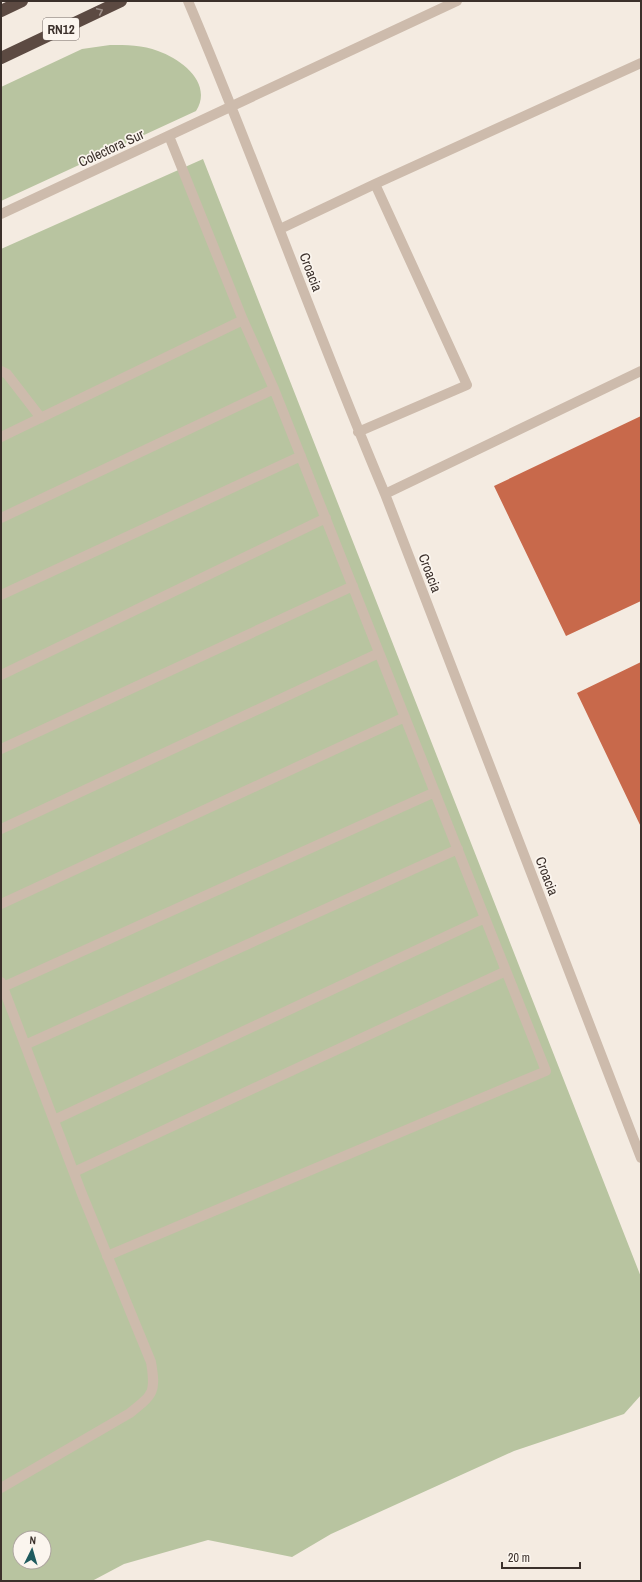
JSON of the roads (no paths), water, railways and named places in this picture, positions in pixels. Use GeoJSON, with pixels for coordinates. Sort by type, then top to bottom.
{"type":"FeatureCollection","features":[{"type":"Feature","properties":{"kind":"highway"},"geometry":{"type":"LineString","coordinates":[[1,11],[22,1]]}},
{"type":"Feature","properties":{"kind":"highway","name":"RN12"},"geometry":{"type":"LineString","coordinates":[[1,58],[121,1]]}},
{"type":"Feature","properties":{"kind":"street","name":"Croacia"},"geometry":{"type":"LineString","coordinates":[[188,1],[232,106],[358,432],[385,494],[641,1158]]}},
{"type":"Feature","properties":{"kind":"street","name":"Colectora Sur"},"geometry":{"type":"LineString","coordinates":[[1,214],[457,1]]}},
{"type":"Feature","properties":{"kind":"street"},"geometry":{"type":"LineString","coordinates":[[280,229],[641,63]]}},
{"type":"Feature","properties":{"kind":"street"},"geometry":{"type":"LineString","coordinates":[[107,1256],[546,1071],[274,389],[243,320],[169,136]]}},
{"type":"Feature","properties":{"kind":"street"},"geometry":{"type":"LineString","coordinates":[[358,432],[468,385],[375,184]]}},
{"type":"Feature","properties":{"kind":"street"},"geometry":{"type":"LineString","coordinates":[[1,437],[243,320]]}},
{"type":"Feature","properties":{"kind":"street"},"geometry":{"type":"LineString","coordinates":[[1,371],[11,379],[41,418]]}},
{"type":"Feature","properties":{"kind":"street"},"geometry":{"type":"LineString","coordinates":[[385,494],[641,371]]}},
{"type":"Feature","properties":{"kind":"street"},"geometry":{"type":"LineString","coordinates":[[1,518],[274,389]]}},
{"type":"Feature","properties":{"kind":"street"},"geometry":{"type":"LineString","coordinates":[[1,595],[301,456]]}},
{"type":"Feature","properties":{"kind":"street"},"geometry":{"type":"LineString","coordinates":[[1,675],[326,518]]}},
{"type":"Feature","properties":{"kind":"street"},"geometry":{"type":"LineString","coordinates":[[1,749],[353,586]]}},
{"type":"Feature","properties":{"kind":"street"},"geometry":{"type":"LineString","coordinates":[[1,829],[379,653]]}},
{"type":"Feature","properties":{"kind":"street"},"geometry":{"type":"LineString","coordinates":[[1,904],[405,717]]}},
{"type":"Feature","properties":{"kind":"street"},"geometry":{"type":"LineString","coordinates":[[1,1488],[130,1412],[148,1398],[155,1384],[151,1362],[107,1256],[2,984],[435,792]]}},
{"type":"Feature","properties":{"kind":"street"},"geometry":{"type":"LineString","coordinates":[[25,1045],[458,849]]}},
{"type":"Feature","properties":{"kind":"street"},"geometry":{"type":"LineString","coordinates":[[54,1120],[485,918]]}},
{"type":"Feature","properties":{"kind":"street"},"geometry":{"type":"LineString","coordinates":[[74,1172],[506,971]]}}]}
